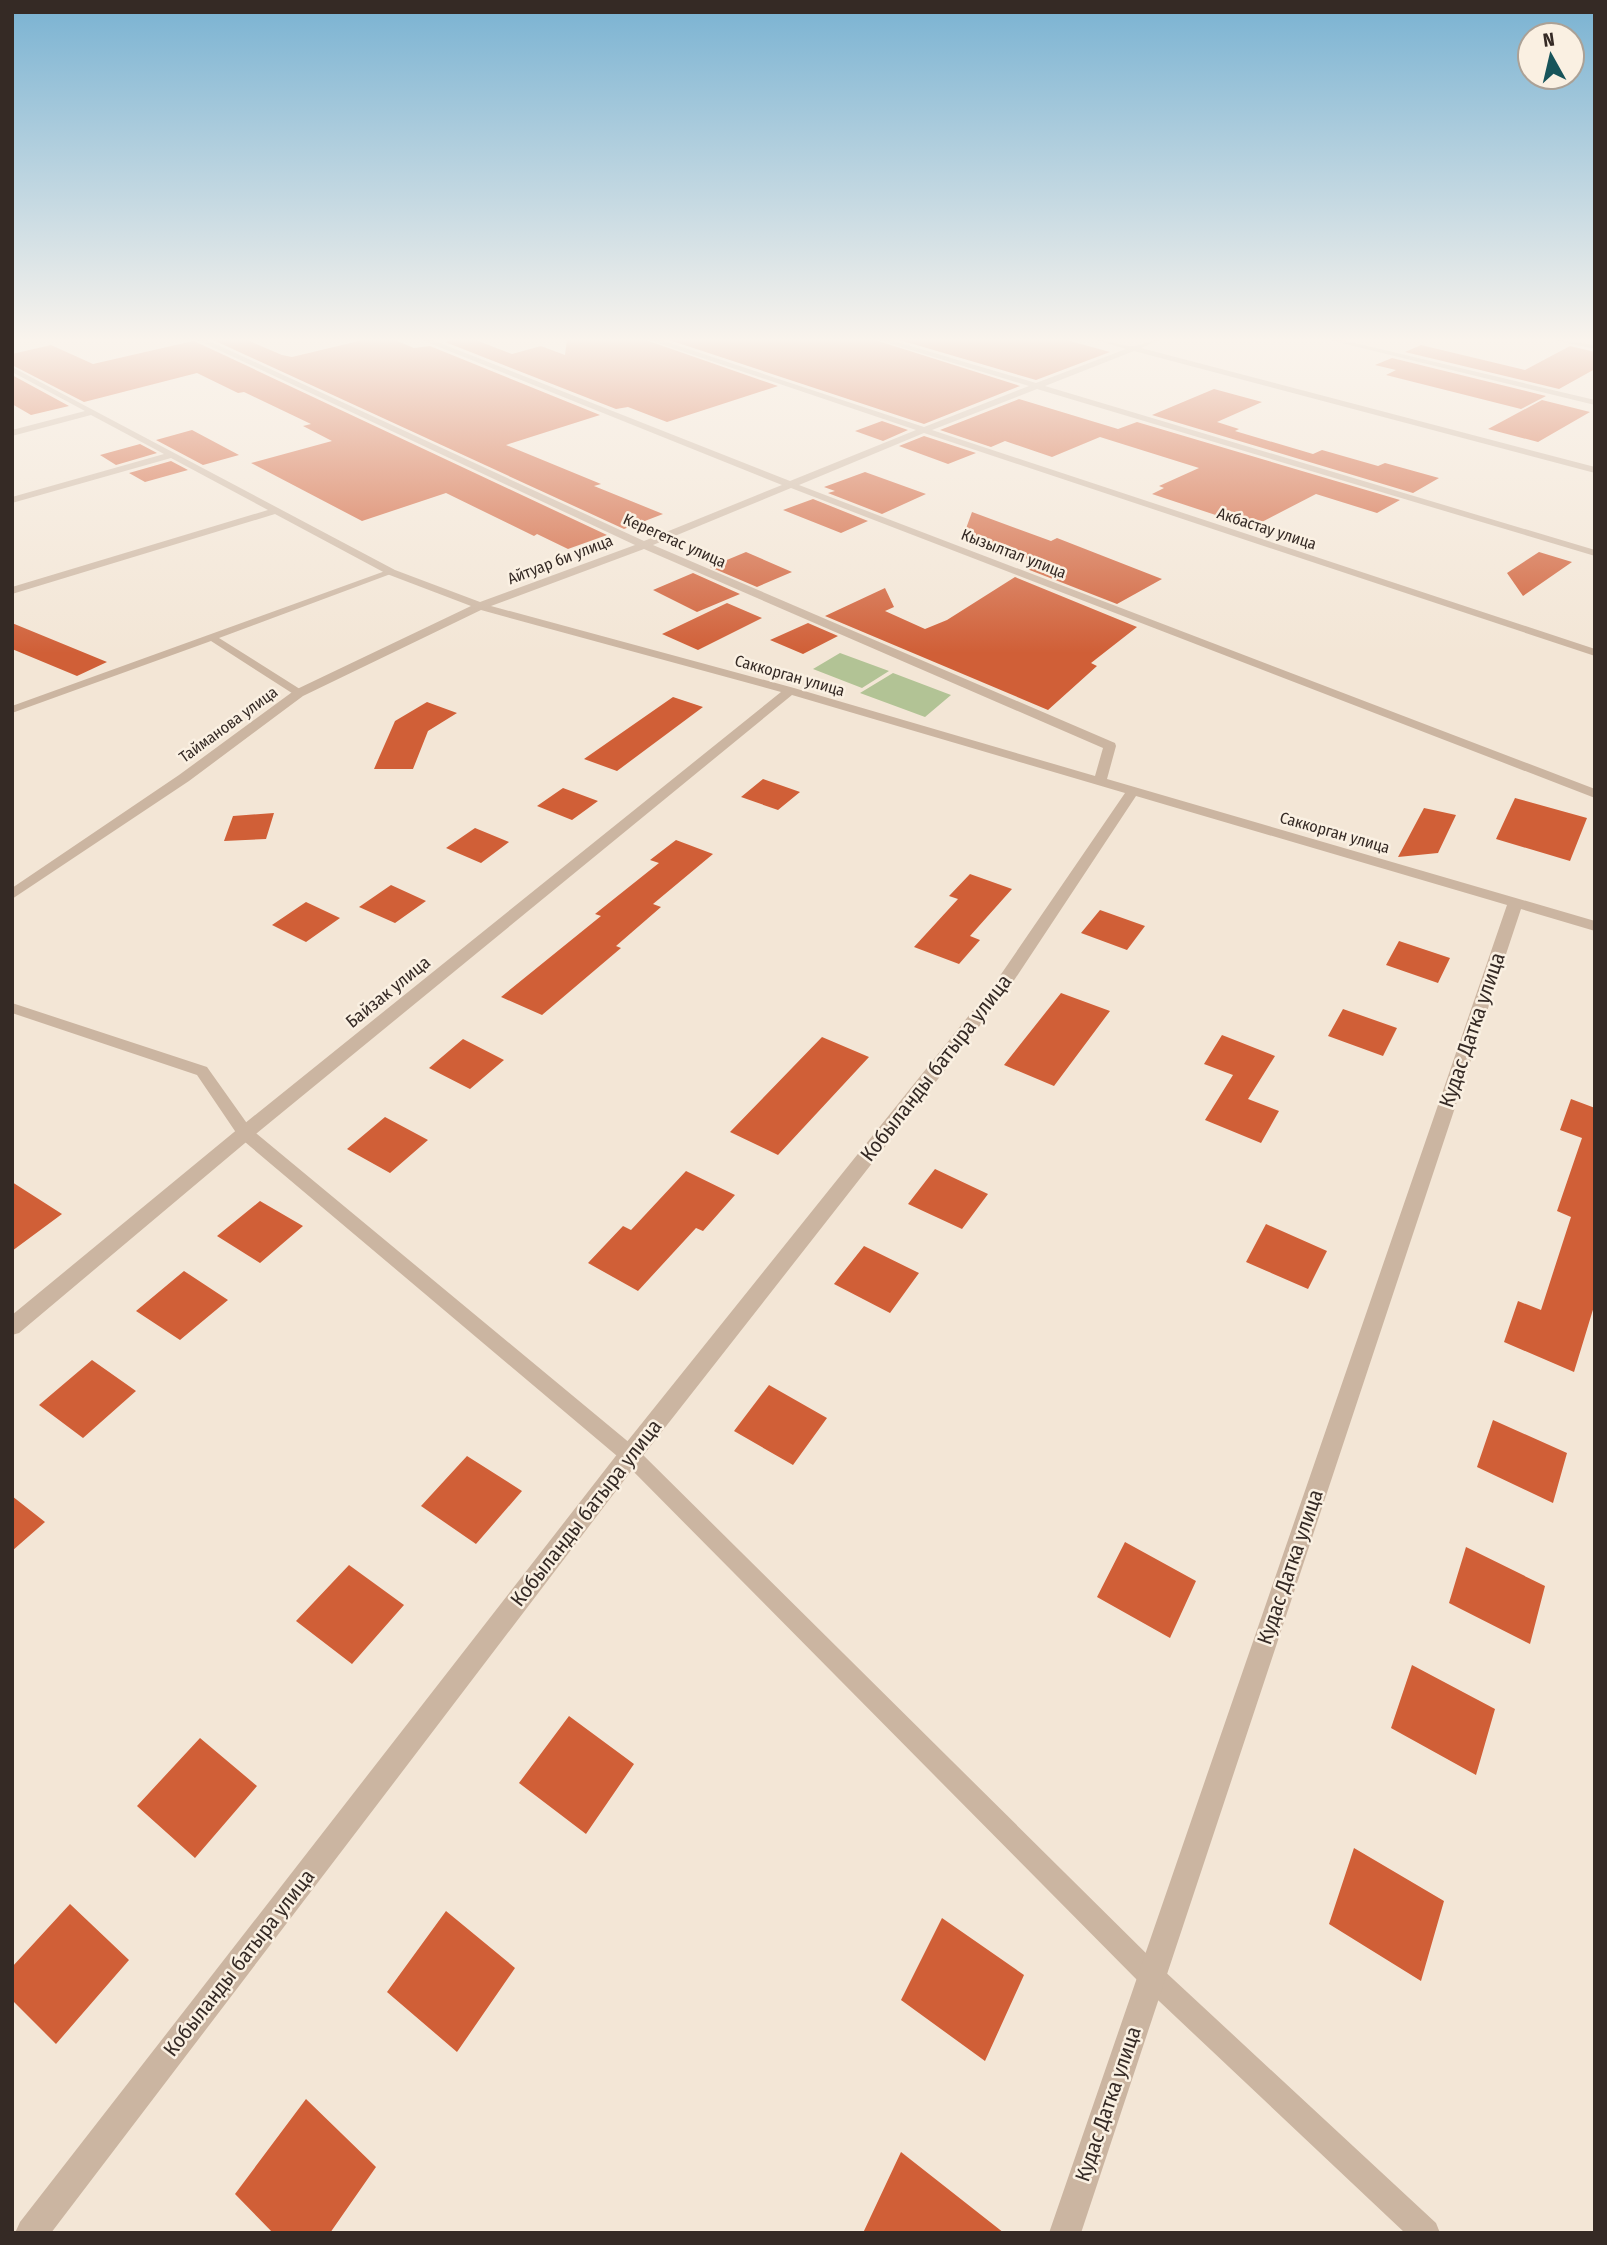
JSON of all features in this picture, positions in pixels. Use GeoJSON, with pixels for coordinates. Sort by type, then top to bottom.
{"type":"FeatureCollection","features":[{"type":"Feature","properties":{"kind":"street","name":"Саккорган улица"},"geometry":{"type":"LineString","coordinates":[[151,444],[391,572],[480,606],[790,691],[1595,926]]}},
{"type":"Feature","properties":{"kind":"street","name":"Керегетас улица"},"geometry":{"type":"LineString","coordinates":[[426,444],[644,545],[1110,746],[1100,780]]}},
{"type":"Feature","properties":{"kind":"street","name":"Кызылтал улица"},"geometry":{"type":"LineString","coordinates":[[687,444],[1595,794]]}},
{"type":"Feature","properties":{"kind":"street","name":"Айтуар би улица"},"geometry":{"type":"LineString","coordinates":[[480,606],[644,545],[891,444]]}},
{"type":"Feature","properties":{"kind":"street","name":"Акбастау улица"},"geometry":{"type":"LineString","coordinates":[[965,444],[1595,653]]}},
{"type":"Feature","properties":{"kind":"street"},"geometry":{"type":"LineString","coordinates":[[1230,444],[1595,553]]}},
{"type":"Feature","properties":{"kind":"street"},"geometry":{"type":"LineString","coordinates":[[1495,444],[1595,470]]}},
{"type":"Feature","properties":{"kind":"street"},"geometry":{"type":"LineString","coordinates":[[12,500],[172,455]]}},
{"type":"Feature","properties":{"kind":"street"},"geometry":{"type":"LineString","coordinates":[[12,591],[275,511]]}},
{"type":"Feature","properties":{"kind":"street","name":"Тайманова улица"},"geometry":{"type":"LineString","coordinates":[[12,895],[184,778],[299,693],[480,606]]}},
{"type":"Feature","properties":{"kind":"street","name":"Байзак улица"},"geometry":{"type":"LineString","coordinates":[[12,1327],[245,1133],[790,691]]}},
{"type":"Feature","properties":{"kind":"street","name":"Кобыланды батыра улица"},"geometry":{"type":"LineString","coordinates":[[32,2233],[631,1455],[1002,987],[1134,790]]}},
{"type":"Feature","properties":{"kind":"street","name":"Кудас Датка улица"},"geometry":{"type":"LineString","coordinates":[[1065,2233],[1516,901]]}},
{"type":"Feature","properties":{"kind":"lane"},"geometry":{"type":"LineString","coordinates":[[12,710],[391,572]]}},
{"type":"Feature","properties":{"kind":"lane"},"geometry":{"type":"LineString","coordinates":[[211,637],[299,693]]}},
{"type":"Feature","properties":{"kind":"lane"},"geometry":{"type":"LineString","coordinates":[[12,1008],[202,1071],[245,1133],[631,1455],[1151,1976],[1426,2233]]}},
{"type":"Feature","properties":{"kind":"green space"},"geometry":{"type":"Polygon","coordinates":[[[840,653],[889,671],[862,688],[813,669],[840,653]]]}},
{"type":"Feature","properties":{"kind":"green space"},"geometry":{"type":"Polygon","coordinates":[[[893,673],[951,695],[925,717],[860,693],[893,673]]]}},
{"type":"Feature","properties":{"kind":"building"},"geometry":{"type":"Polygon","coordinates":[[[140,444],[157,453],[116,465],[100,455],[140,444]]]}},
{"type":"Feature","properties":{"kind":"building"},"geometry":{"type":"Polygon","coordinates":[[[163,444],[218,444],[239,455],[203,465],[163,444]]]}},
{"type":"Feature","properties":{"kind":"building"},"geometry":{"type":"Polygon","coordinates":[[[322,444],[412,444],[607,535],[568,549],[537,534],[534,536],[446,493],[362,521],[251,463],[322,444]]]}},
{"type":"Feature","properties":{"kind":"building"},"geometry":{"type":"Polygon","coordinates":[[[439,444],[510,444],[506,445],[601,484],[594,486],[663,514],[624,529],[439,444]]]}},
{"type":"Feature","properties":{"kind":"building"},"geometry":{"type":"Polygon","coordinates":[[[948,444],[976,453],[948,464],[899,446],[948,444]]]}},
{"type":"Feature","properties":{"kind":"building"},"geometry":{"type":"Polygon","coordinates":[[[1013,444],[1084,444],[1052,457],[1013,444]]]}},
{"type":"Feature","properties":{"kind":"building"},"geometry":{"type":"Polygon","coordinates":[[[1122,444],[1210,444],[1400,500],[1377,513],[1316,494],[1252,527],[1152,494],[1164,488],[1159,486],[1199,468],[1122,444]]]}},
{"type":"Feature","properties":{"kind":"building"},"geometry":{"type":"Polygon","coordinates":[[[1248,444],[1278,444],[1313,454],[1322,450],[1378,466],[1385,463],[1439,478],[1413,493],[1248,444]]]}},
{"type":"Feature","properties":{"kind":"building"},"geometry":{"type":"Polygon","coordinates":[[[171,461],[188,470],[145,482],[129,473],[171,461]]]}},
{"type":"Feature","properties":{"kind":"building"},"geometry":{"type":"Polygon","coordinates":[[[865,472],[926,494],[882,514],[828,493],[835,491],[824,487],[865,472]]]}},
{"type":"Feature","properties":{"kind":"building"},"geometry":{"type":"Polygon","coordinates":[[[813,499],[868,521],[841,533],[783,510],[813,499]]]}},
{"type":"Feature","properties":{"kind":"building"},"geometry":{"type":"Polygon","coordinates":[[[972,512],[1051,541],[1057,538],[1162,579],[1117,604],[1027,569],[1038,563],[964,534],[972,512]]]}},
{"type":"Feature","properties":{"kind":"building"},"geometry":{"type":"Polygon","coordinates":[[[746,552],[792,572],[757,587],[710,567],[746,552]]]}},
{"type":"Feature","properties":{"kind":"building"},"geometry":{"type":"Polygon","coordinates":[[[1539,552],[1572,562],[1523,596],[1507,573],[1539,552]]]}},
{"type":"Feature","properties":{"kind":"building"},"geometry":{"type":"Polygon","coordinates":[[[693,573],[740,594],[697,612],[653,590],[693,573]]]}},
{"type":"Feature","properties":{"kind":"building"},"geometry":{"type":"Polygon","coordinates":[[[1015,577],[1137,627],[1091,663],[1097,666],[1048,710],[825,616],[885,588],[894,607],[885,611],[925,629],[947,620],[1015,577]]]}},
{"type":"Feature","properties":{"kind":"building"},"geometry":{"type":"Polygon","coordinates":[[[727,603],[762,618],[698,650],[662,634],[727,603]]]}},
{"type":"Feature","properties":{"kind":"building"},"geometry":{"type":"Polygon","coordinates":[[[12,623],[107,662],[77,676],[12,649],[12,623]]]}},
{"type":"Feature","properties":{"kind":"building"},"geometry":{"type":"Polygon","coordinates":[[[808,623],[838,636],[803,654],[770,640],[808,623]]]}},
{"type":"Feature","properties":{"kind":"building"},"geometry":{"type":"Polygon","coordinates":[[[673,697],[703,707],[617,771],[584,759],[673,697]]]}},
{"type":"Feature","properties":{"kind":"building"},"geometry":{"type":"Polygon","coordinates":[[[427,702],[457,713],[428,731],[413,769],[374,769],[395,721],[427,702]]]}},
{"type":"Feature","properties":{"kind":"building"},"geometry":{"type":"Polygon","coordinates":[[[763,779],[800,792],[778,810],[741,797],[763,779]]]}},
{"type":"Feature","properties":{"kind":"building"},"geometry":{"type":"Polygon","coordinates":[[[563,788],[598,801],[572,820],[537,806],[563,788]]]}},
{"type":"Feature","properties":{"kind":"building"},"geometry":{"type":"Polygon","coordinates":[[[1515,798],[1587,818],[1570,861],[1496,839],[1515,798]]]}},
{"type":"Feature","properties":{"kind":"building"},"geometry":{"type":"Polygon","coordinates":[[[1424,808],[1456,815],[1438,853],[1398,857],[1424,808]]]}},
{"type":"Feature","properties":{"kind":"building"},"geometry":{"type":"Polygon","coordinates":[[[274,813],[266,839],[224,841],[233,816],[274,813]]]}},
{"type":"Feature","properties":{"kind":"building"},"geometry":{"type":"Polygon","coordinates":[[[475,828],[509,842],[481,863],[446,848],[475,828]]]}},
{"type":"Feature","properties":{"kind":"building"},"geometry":{"type":"Polygon","coordinates":[[[676,840],[713,854],[653,904],[661,907],[616,946],[621,948],[542,1015],[501,997],[601,916],[595,914],[659,863],[650,860],[676,840]]]}},
{"type":"Feature","properties":{"kind":"building"},"geometry":{"type":"Polygon","coordinates":[[[970,874],[1012,889],[970,936],[980,940],[959,964],[914,947],[958,899],[949,896],[970,874]]]}},
{"type":"Feature","properties":{"kind":"building"},"geometry":{"type":"Polygon","coordinates":[[[391,885],[426,901],[395,923],[359,907],[391,885]]]}},
{"type":"Feature","properties":{"kind":"building"},"geometry":{"type":"Polygon","coordinates":[[[306,902],[340,918],[306,942],[272,925],[306,902]]]}},
{"type":"Feature","properties":{"kind":"building"},"geometry":{"type":"Polygon","coordinates":[[[1100,910],[1145,926],[1127,950],[1081,933],[1100,910]]]}},
{"type":"Feature","properties":{"kind":"building"},"geometry":{"type":"Polygon","coordinates":[[[1399,941],[1450,958],[1438,983],[1386,965],[1399,941]]]}},
{"type":"Feature","properties":{"kind":"building"},"geometry":{"type":"Polygon","coordinates":[[[1061,993],[1110,1011],[1054,1086],[1004,1065],[1061,993]]]}},
{"type":"Feature","properties":{"kind":"building"},"geometry":{"type":"Polygon","coordinates":[[[1343,1009],[1397,1028],[1383,1056],[1328,1036],[1343,1009]]]}},
{"type":"Feature","properties":{"kind":"building"},"geometry":{"type":"Polygon","coordinates":[[[1222,1035],[1275,1056],[1248,1099],[1279,1111],[1261,1143],[1205,1120],[1233,1075],[1204,1064],[1222,1035]]]}},
{"type":"Feature","properties":{"kind":"building"},"geometry":{"type":"Polygon","coordinates":[[[822,1037],[869,1057],[778,1155],[730,1132],[822,1037]]]}},
{"type":"Feature","properties":{"kind":"building"},"geometry":{"type":"Polygon","coordinates":[[[463,1039],[504,1060],[470,1089],[429,1068],[463,1039]]]}},
{"type":"Feature","properties":{"kind":"building"},"geometry":{"type":"Polygon","coordinates":[[[1571,1099],[1595,1108],[1595,1303],[1574,1372],[1504,1342],[1518,1301],[1541,1310],[1571,1217],[1557,1211],[1582,1138],[1560,1130],[1571,1099]]]}},
{"type":"Feature","properties":{"kind":"building"},"geometry":{"type":"Polygon","coordinates":[[[385,1117],[428,1140],[390,1173],[347,1149],[385,1117]]]}},
{"type":"Feature","properties":{"kind":"building"},"geometry":{"type":"Polygon","coordinates":[[[935,1169],[988,1194],[962,1229],[908,1204],[935,1169]]]}},
{"type":"Feature","properties":{"kind":"building"},"geometry":{"type":"Polygon","coordinates":[[[686,1171],[735,1195],[703,1231],[696,1228],[638,1291],[588,1263],[623,1226],[631,1230],[686,1171]]]}},
{"type":"Feature","properties":{"kind":"building"},"geometry":{"type":"Polygon","coordinates":[[[12,1182],[62,1214],[12,1251],[12,1182]]]}},
{"type":"Feature","properties":{"kind":"building"},"geometry":{"type":"Polygon","coordinates":[[[260,1201],[303,1226],[260,1263],[217,1236],[260,1201]]]}},
{"type":"Feature","properties":{"kind":"building"},"geometry":{"type":"Polygon","coordinates":[[[1266,1224],[1327,1251],[1308,1289],[1246,1262],[1266,1224]]]}},
{"type":"Feature","properties":{"kind":"building"},"geometry":{"type":"Polygon","coordinates":[[[864,1246],[919,1273],[890,1313],[834,1284],[864,1246]]]}},
{"type":"Feature","properties":{"kind":"building"},"geometry":{"type":"Polygon","coordinates":[[[184,1271],[228,1300],[180,1340],[136,1311],[184,1271]]]}},
{"type":"Feature","properties":{"kind":"building"},"geometry":{"type":"Polygon","coordinates":[[[92,1360],[136,1391],[83,1438],[39,1405],[92,1360]]]}},
{"type":"Feature","properties":{"kind":"building"},"geometry":{"type":"Polygon","coordinates":[[[769,1385],[827,1418],[793,1465],[734,1431],[769,1385]]]}},
{"type":"Feature","properties":{"kind":"building"},"geometry":{"type":"Polygon","coordinates":[[[1493,1420],[1567,1453],[1553,1503],[1477,1467],[1493,1420]]]}},
{"type":"Feature","properties":{"kind":"building"},"geometry":{"type":"Polygon","coordinates":[[[467,1456],[522,1491],[476,1544],[421,1506],[467,1456]]]}},
{"type":"Feature","properties":{"kind":"building"},"geometry":{"type":"Polygon","coordinates":[[[12,1496],[45,1522],[12,1551],[12,1496]]]}},
{"type":"Feature","properties":{"kind":"building"},"geometry":{"type":"Polygon","coordinates":[[[1125,1542],[1196,1581],[1170,1638],[1097,1597],[1125,1542]]]}},
{"type":"Feature","properties":{"kind":"building"},"geometry":{"type":"Polygon","coordinates":[[[1466,1547],[1545,1586],[1530,1644],[1449,1603],[1466,1547]]]}},
{"type":"Feature","properties":{"kind":"building"},"geometry":{"type":"Polygon","coordinates":[[[349,1565],[404,1605],[352,1664],[296,1621],[349,1565]]]}},
{"type":"Feature","properties":{"kind":"building"},"geometry":{"type":"Polygon","coordinates":[[[1412,1665],[1495,1709],[1476,1775],[1391,1728],[1412,1665]]]}},
{"type":"Feature","properties":{"kind":"building"},"geometry":{"type":"Polygon","coordinates":[[[569,1716],[634,1764],[586,1834],[519,1783],[569,1716]]]}},
{"type":"Feature","properties":{"kind":"building"},"geometry":{"type":"Polygon","coordinates":[[[200,1738],[257,1786],[195,1858],[137,1806],[200,1738]]]}},
{"type":"Feature","properties":{"kind":"building"},"geometry":{"type":"Polygon","coordinates":[[[1354,1848],[1444,1901],[1421,1981],[1329,1924],[1354,1848]]]}},
{"type":"Feature","properties":{"kind":"building"},"geometry":{"type":"Polygon","coordinates":[[[70,1904],[129,1960],[56,2044],[12,2000],[12,1967],[70,1904]]]}},
{"type":"Feature","properties":{"kind":"building"},"geometry":{"type":"Polygon","coordinates":[[[446,1911],[515,1968],[457,2052],[387,1992],[446,1911]]]}},
{"type":"Feature","properties":{"kind":"building"},"geometry":{"type":"Polygon","coordinates":[[[942,1918],[1024,1975],[985,2061],[901,2000],[942,1918]]]}},
{"type":"Feature","properties":{"kind":"building"},"geometry":{"type":"Polygon","coordinates":[[[306,2099],[376,2167],[330,2233],[273,2233],[235,2194],[306,2099]]]}},
{"type":"Feature","properties":{"kind":"building"},"geometry":{"type":"Polygon","coordinates":[[[901,2152],[1004,2233],[863,2233],[901,2152]]]}}]}
